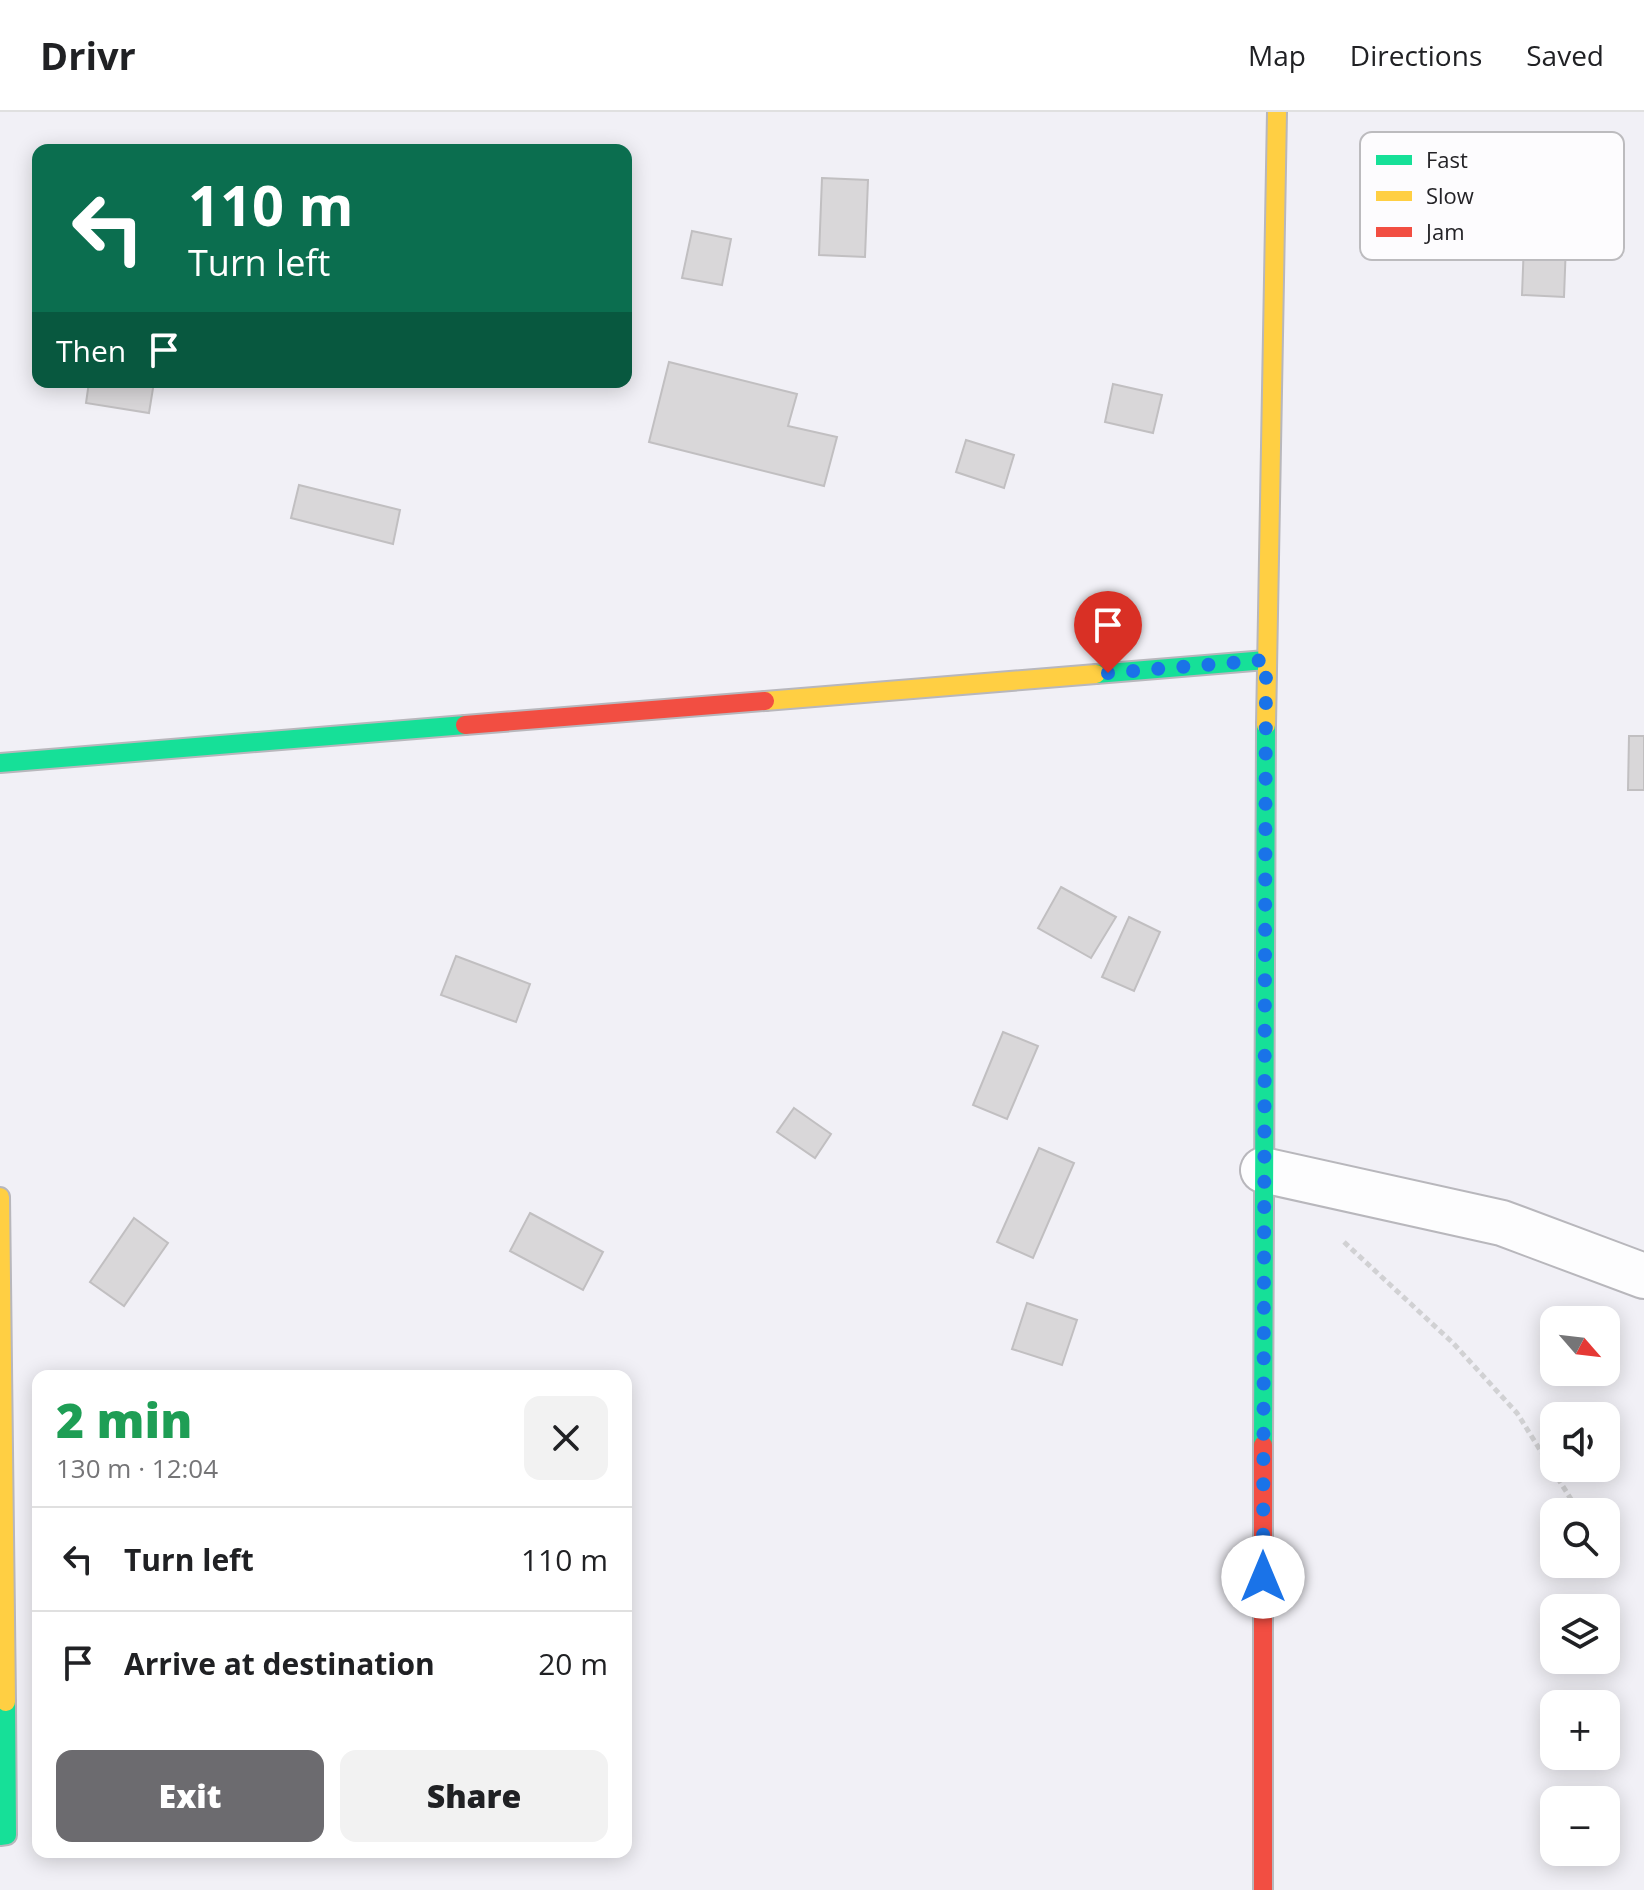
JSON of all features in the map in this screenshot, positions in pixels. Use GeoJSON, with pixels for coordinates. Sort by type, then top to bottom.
{"type":"FeatureCollection","features":[{"type":"Feature","properties":{"kind":"street"},"geometry":{"type":"LineString","coordinates":[[1263,1890],[1267,454],[1277,112]]}},
{"type":"Feature","properties":{"kind":"street"},"geometry":{"type":"LineString","coordinates":[[0,763],[1266,660]]}},
{"type":"Feature","properties":{"kind":"street"},"geometry":{"type":"LineString","coordinates":[[1263,1170],[1502,1223],[1644,1276]]}},
{"type":"Feature","properties":{"kind":"street"},"geometry":{"type":"LineString","coordinates":[[0,1197],[7,1819],[7,1835],[0,1836]]}},
{"type":"Feature","properties":{"kind":"path"},"geometry":{"type":"LineString","coordinates":[[1342,1240],[1453,1343],[1517,1413],[1570,1498]]}},
{"type":"Feature","properties":{"kind":"building"},"geometry":{"type":"Polygon","coordinates":[[[822,178],[868,180],[865,257],[819,255],[822,178]]]}},
{"type":"Feature","properties":{"kind":"building"},"geometry":{"type":"Polygon","coordinates":[[[692,231],[731,239],[722,285],[682,278],[692,231]]]}},
{"type":"Feature","properties":{"kind":"building"},"geometry":{"type":"Polygon","coordinates":[[[1523,260],[1565,260],[1564,297],[1522,295],[1523,260]]]}},
{"type":"Feature","properties":{"kind":"building"},"geometry":{"type":"Polygon","coordinates":[[[669,362],[797,394],[788,426],[837,437],[824,486],[649,442],[669,362]]]}},
{"type":"Feature","properties":{"kind":"building"},"geometry":{"type":"Polygon","coordinates":[[[1113,384],[1162,395],[1153,433],[1105,422],[1113,384]]]}},
{"type":"Feature","properties":{"kind":"building"},"geometry":{"type":"Polygon","coordinates":[[[88,388],[153,388],[149,413],[86,403],[88,388]]]}},
{"type":"Feature","properties":{"kind":"building"},"geometry":{"type":"Polygon","coordinates":[[[966,440],[1014,455],[1004,488],[956,472],[966,440]]]}},
{"type":"Feature","properties":{"kind":"building"},"geometry":{"type":"Polygon","coordinates":[[[299,485],[400,510],[393,544],[291,518],[299,485]]]}},
{"type":"Feature","properties":{"kind":"building"},"geometry":{"type":"Polygon","coordinates":[[[1629,736],[1644,736],[1644,790],[1628,790],[1629,736]]]}},
{"type":"Feature","properties":{"kind":"building"},"geometry":{"type":"Polygon","coordinates":[[[1061,887],[1116,917],[1091,958],[1038,928],[1061,887]]]}},
{"type":"Feature","properties":{"kind":"building"},"geometry":{"type":"Polygon","coordinates":[[[1129,917],[1160,932],[1134,991],[1102,977],[1129,917]]]}},
{"type":"Feature","properties":{"kind":"building"},"geometry":{"type":"Polygon","coordinates":[[[456,956],[530,984],[516,1022],[441,995],[456,956]]]}},
{"type":"Feature","properties":{"kind":"building"},"geometry":{"type":"Polygon","coordinates":[[[1003,1032],[1038,1046],[1007,1119],[973,1105],[1003,1032]]]}},
{"type":"Feature","properties":{"kind":"building"},"geometry":{"type":"Polygon","coordinates":[[[794,1108],[831,1134],[815,1158],[777,1132],[794,1108]]]}},
{"type":"Feature","properties":{"kind":"building"},"geometry":{"type":"Polygon","coordinates":[[[1039,1148],[1074,1163],[1033,1258],[997,1242],[1039,1148]]]}},
{"type":"Feature","properties":{"kind":"building"},"geometry":{"type":"Polygon","coordinates":[[[530,1213],[603,1252],[583,1290],[510,1251],[530,1213]]]}},
{"type":"Feature","properties":{"kind":"building"},"geometry":{"type":"Polygon","coordinates":[[[134,1218],[168,1243],[124,1306],[90,1282],[134,1218]]]}},
{"type":"Feature","properties":{"kind":"building"},"geometry":{"type":"Polygon","coordinates":[[[1027,1303],[1077,1320],[1062,1365],[1012,1349],[1027,1303]]]}},
{"type":"Feature","properties":{"kind":"traffic: fast"},"geometry":{"type":"LineString","coordinates":[[1096,674],[1266,660]]}},
{"type":"Feature","properties":{"kind":"traffic: fast"},"geometry":{"type":"LineString","coordinates":[[0,763],[465,725]]}},
{"type":"Feature","properties":{"kind":"traffic: fast"},"geometry":{"type":"LineString","coordinates":[[1263,1445],[1266,725]]}},
{"type":"Feature","properties":{"kind":"traffic: fast"},"geometry":{"type":"LineString","coordinates":[[0,1836],[7,1835],[6,1702]]}},
{"type":"Feature","properties":{"kind":"traffic: slow"},"geometry":{"type":"LineString","coordinates":[[1266,725],[1277,112]]}},
{"type":"Feature","properties":{"kind":"traffic: slow"},"geometry":{"type":"LineString","coordinates":[[765,701],[1096,674]]}},
{"type":"Feature","properties":{"kind":"traffic: slow"},"geometry":{"type":"LineString","coordinates":[[0,1197],[6,1702]]}},
{"type":"Feature","properties":{"kind":"traffic: jam"},"geometry":{"type":"LineString","coordinates":[[465,725],[765,701]]}},
{"type":"Feature","properties":{"kind":"traffic: jam"},"geometry":{"type":"LineString","coordinates":[[1263,1445],[1263,1890]]}},
{"type":"Feature","properties":{"kind":"route"},"geometry":{"type":"LineString","coordinates":[[1108,673],[1266,660],[1263,1577]]}}]}
